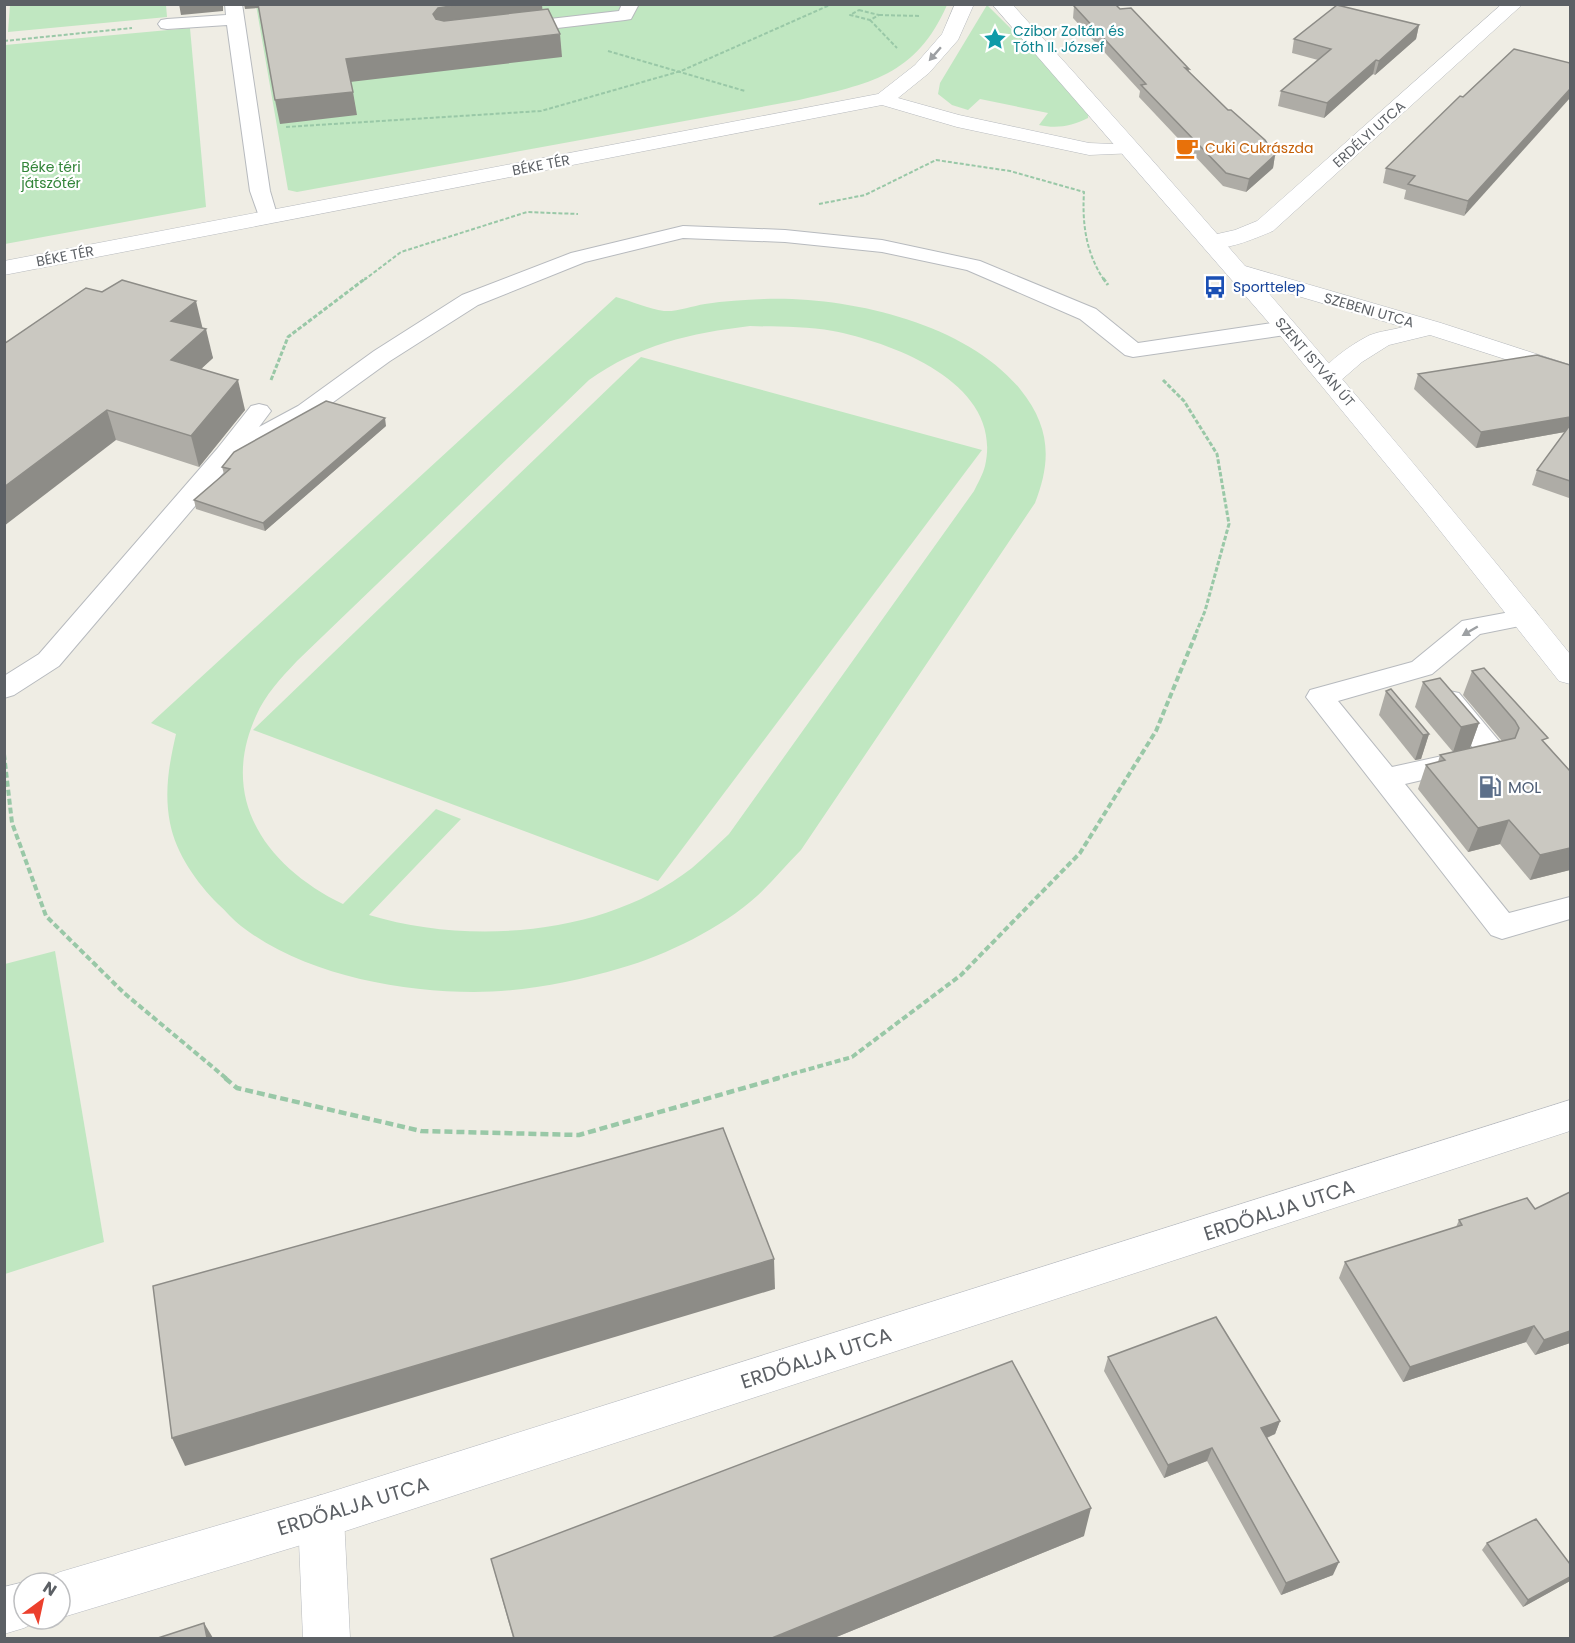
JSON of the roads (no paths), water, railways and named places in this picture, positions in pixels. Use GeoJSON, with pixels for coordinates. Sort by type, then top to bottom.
{"type":"FeatureCollection","features":[{"type":"Feature","properties":{"kind":"street"},"geometry":{"type":"LineString","coordinates":[[965,4],[951,36],[922,69],[884,99],[946,118],[1089,149],[1129,149]]}},
{"type":"Feature","properties":{"kind":"street","name":"SZENT ISTVÁN ÚT"},"geometry":{"type":"LineString","coordinates":[[1001,4],[1099,112],[1330,377],[1570,674]]}},
{"type":"Feature","properties":{"kind":"street","name":"ERDÉLYI UTCA"},"geometry":{"type":"LineString","coordinates":[[1212,242],[1242,235],[1265,226],[1514,4]]}},
{"type":"Feature","properties":{"kind":"street","name":"BÉKE TÉR"},"geometry":{"type":"LineString","coordinates":[[4,268],[884,99]]}},
{"type":"Feature","properties":{"kind":"street"},"geometry":{"type":"LineString","coordinates":[[1028,136],[1070,132],[1093,124],[1099,112]]}},
{"type":"Feature","properties":{"kind":"street","name":"SZEBENI UTCA"},"geometry":{"type":"LineString","coordinates":[[1238,271],[1432,328],[1570,373]]}},
{"type":"Feature","properties":{"kind":"street","name":"SZEBENI UTCA"},"geometry":{"type":"LineString","coordinates":[[1330,377],[1353,357],[1380,340],[1432,328]]}},
{"type":"Feature","properties":{"kind":"street","name":"ERDŐALJA UTCA"},"geometry":{"type":"LineString","coordinates":[[72,1591],[321,1517],[1570,1116]]}},
{"type":"Feature","properties":{"kind":"street"},"geometry":{"type":"LineString","coordinates":[[321,1517],[327,1638]]}},
{"type":"Feature","properties":{"kind":"lane"},"geometry":{"type":"LineString","coordinates":[[493,31],[625,15],[631,4]]}},
{"type":"Feature","properties":{"kind":"lane"},"geometry":{"type":"LineString","coordinates":[[167,24],[234,12],[260,191],[268,218]]}},
{"type":"Feature","properties":{"kind":"lane"},"geometry":{"type":"LineString","coordinates":[[226,454],[306,411],[382,356],[470,300],[578,257],[683,232],[785,236],[882,246],[973,266],[1088,314],[1133,350],[1285,328]]}},
{"type":"Feature","properties":{"kind":"lane"},"geometry":{"type":"LineString","coordinates":[[4,689],[49,660],[226,454],[259,411]]}},
{"type":"Feature","properties":{"kind":"lane"},"geometry":{"type":"LineString","coordinates":[[1526,617],[1472,627],[1422,668],[1320,697],[1502,927],[1570,908]]}},
{"type":"Feature","properties":{"kind":"lane"},"geometry":{"type":"LineString","coordinates":[[1385,779],[1494,754],[1422,668]]}},
{"type":"Feature","properties":{"kind":"lane"},"geometry":{"type":"LineString","coordinates":[[1375,681],[1396,706]]}},
{"type":"Feature","properties":{"kind":"lane"},"geometry":{"type":"LineString","coordinates":[[1424,740],[1445,765]]}},
{"type":"Feature","properties":{"kind":"place","name":"Czibor Zoltán és Tóth II. József"},"geometry":{"type":"Point","coordinates":[995,39]}},
{"type":"Feature","properties":{"kind":"place","name":"Cuki Cukrászda"},"geometry":{"type":"Point","coordinates":[1187,148]}},
{"type":"Feature","properties":{"kind":"place","name":"Sporttelep"},"geometry":{"type":"Point","coordinates":[1215,287]}},
{"type":"Feature","properties":{"kind":"place","name":"MOL"},"geometry":{"type":"Point","coordinates":[1490,787]}},
{"type":"Feature","properties":{"kind":"park label","name":"Béke téri játszótér"},"geometry":{"type":"Point","coordinates":[51,176]}}]}
